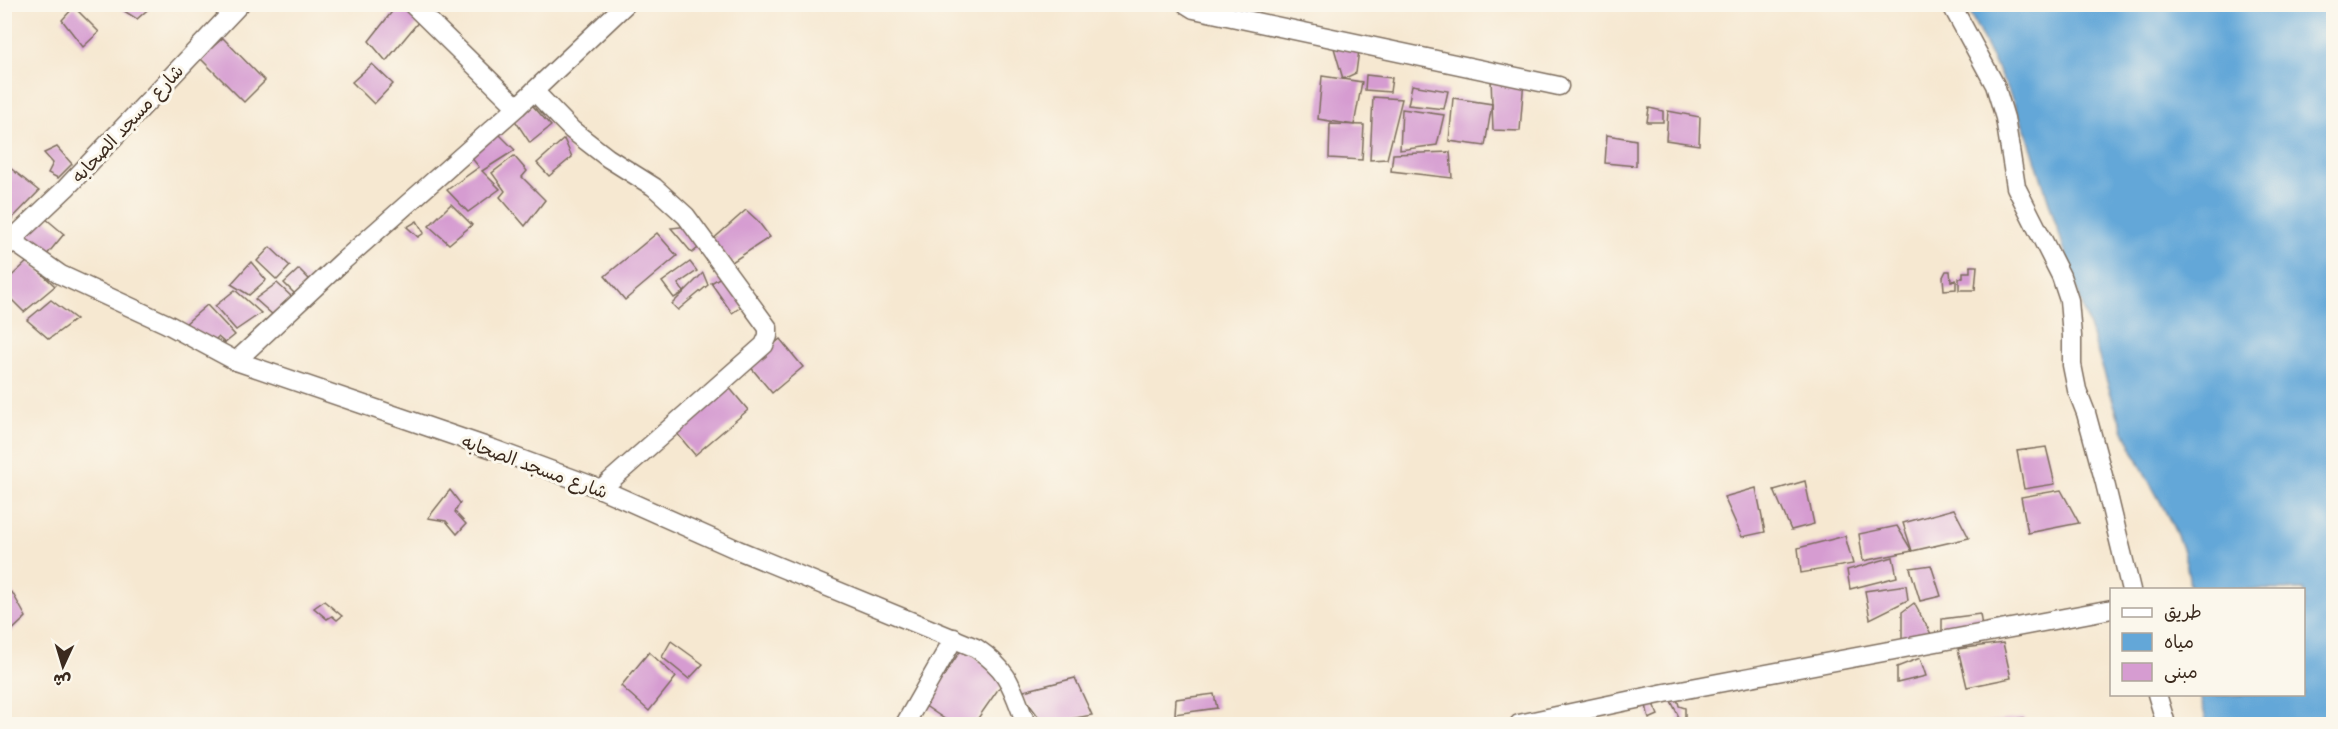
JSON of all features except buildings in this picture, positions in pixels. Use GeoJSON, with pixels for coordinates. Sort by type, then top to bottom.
{"type":"FeatureCollection","features":[{"type":"Feature","properties":{"kind":"street","name":"شارع مسجد الصحابه"},"geometry":{"type":"LineString","coordinates":[[240,4],[66,188],[7,241],[62,275],[167,324],[236,361],[493,449],[601,489],[738,550],[976,648],[1000,667],[1008,679],[1026,724]]}},
{"type":"Feature","properties":{"kind":"street"},"geometry":{"type":"LineString","coordinates":[[412,4],[517,107]]}},
{"type":"Feature","properties":{"kind":"street"},"geometry":{"type":"LineString","coordinates":[[236,361],[343,261],[517,107],[626,4]]}},
{"type":"Feature","properties":{"kind":"street"},"geometry":{"type":"LineString","coordinates":[[1186,4],[1194,9],[1559,86]]}},
{"type":"Feature","properties":{"kind":"street"},"geometry":{"type":"LineString","coordinates":[[1951,4],[1995,85],[2005,118],[2016,187],[2053,259],[2066,292],[2074,373],[2106,483],[2131,588]]}},
{"type":"Feature","properties":{"kind":"street"},"geometry":{"type":"LineString","coordinates":[[534,91],[551,110],[588,143],[654,187],[686,216],[768,327],[768,336],[764,345],[601,489]]}},
{"type":"Feature","properties":{"kind":"street"},"geometry":{"type":"LineString","coordinates":[[1519,724],[1665,693],[2110,609]]}},
{"type":"Feature","properties":{"kind":"street"},"geometry":{"type":"LineString","coordinates":[[905,724],[954,639]]}},
{"type":"Feature","properties":{"kind":"street"},"geometry":{"type":"LineString","coordinates":[[2158,696],[2166,724]]}},
{"type":"Feature","properties":{"kind":"water"},"geometry":{"type":"Polygon","coordinates":[[[1966,5],[2333,5],[2333,724],[2207,724],[2200,696],[2305,696],[2305,588],[2190,588],[2186,560],[2176,534],[2118,416],[2027,134],[1966,5]]]}}]}
